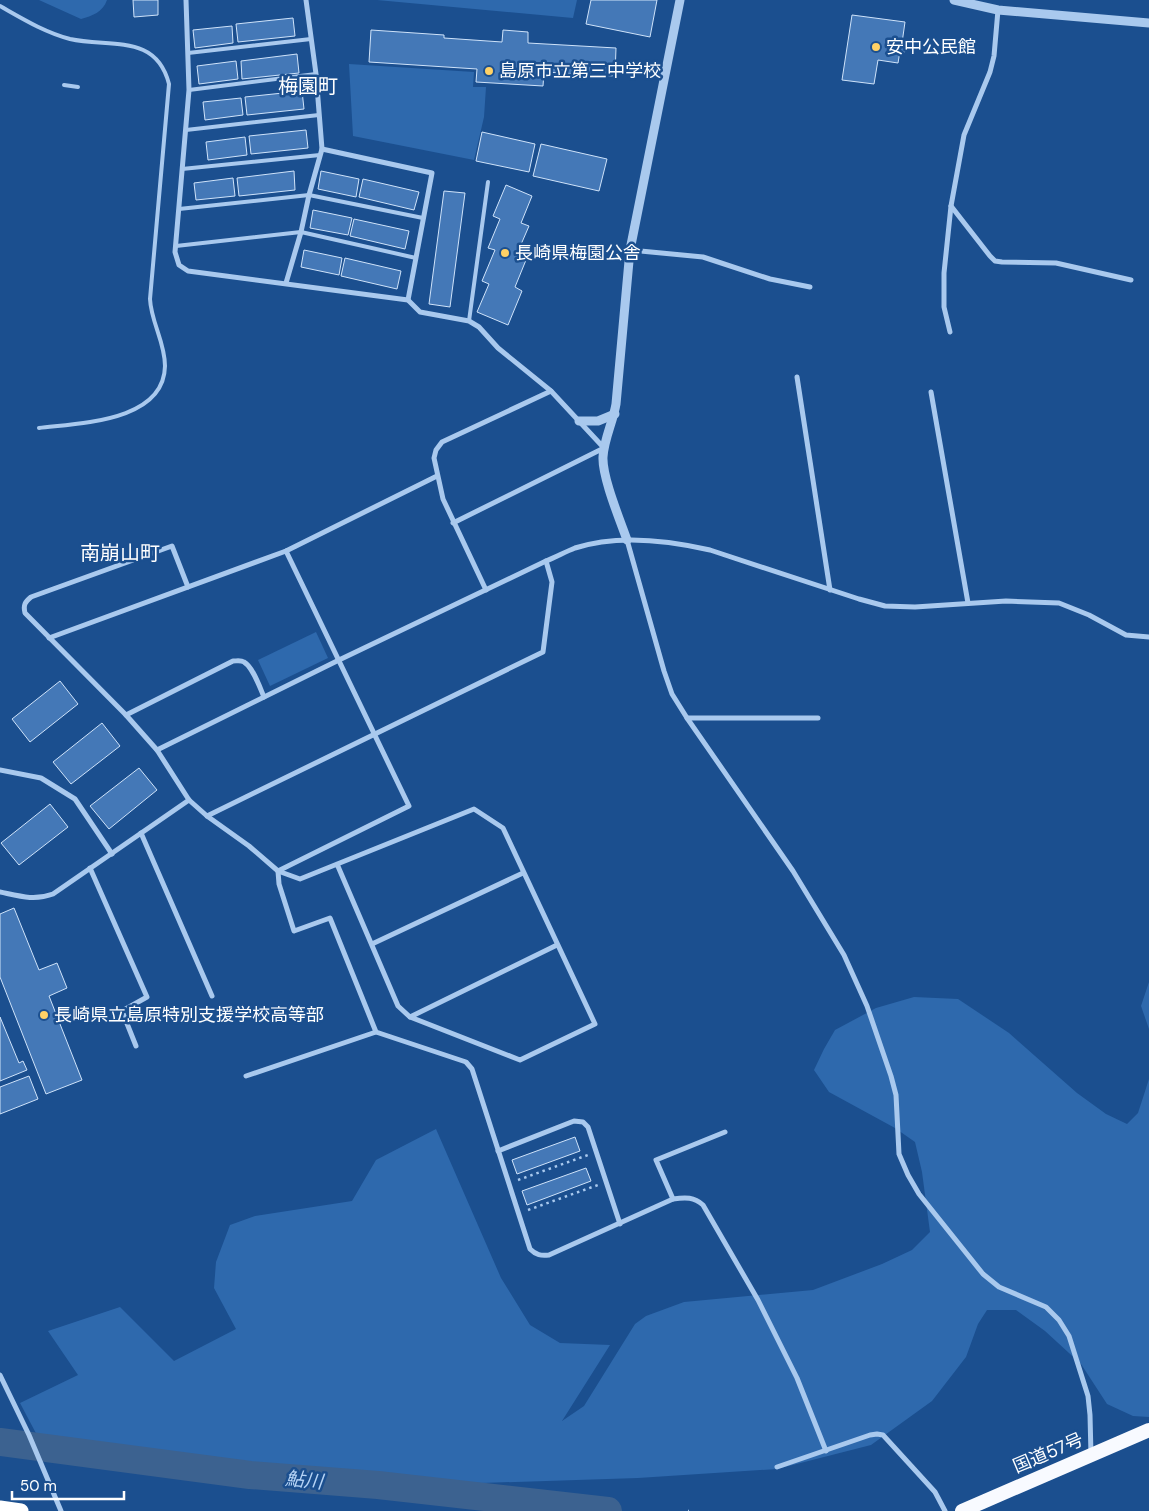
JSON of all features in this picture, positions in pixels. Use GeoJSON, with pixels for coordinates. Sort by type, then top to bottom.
{"type":"FeatureCollection","features":[{"type":"Feature","properties":{"kind":"highway","name":"国道57号"},"geometry":{"type":"LineString","coordinates":[[962,1511],[1149,1430]]}},
{"type":"Feature","properties":{"kind":"highway"},"geometry":{"type":"LineString","coordinates":[[0,1508],[21,1511]]}},
{"type":"Feature","properties":{"kind":"street"},"geometry":{"type":"LineString","coordinates":[[186,0],[189,90],[175,252],[180,265],[188,271],[408,300],[420,312],[469,320],[479,327],[498,348],[551,390],[604,448]]}},
{"type":"Feature","properties":{"kind":"street"},"geometry":{"type":"LineString","coordinates":[[286,283],[321,152],[316,74],[306,0]]}},
{"type":"Feature","properties":{"kind":"street"},"geometry":{"type":"LineString","coordinates":[[680,0],[630,250],[615,414],[604,448],[603,468],[627,540],[672,694],[793,871],[844,955],[867,1006],[896,1095],[899,1154],[908,1175],[919,1194],[983,1274],[999,1287],[1046,1307],[1059,1320],[1069,1336],[1088,1396],[1091,1455]]}},
{"type":"Feature","properties":{"kind":"street"},"geometry":{"type":"LineString","coordinates":[[954,0],[998,10],[1149,23]]}},
{"type":"Feature","properties":{"kind":"street"},"geometry":{"type":"LineString","coordinates":[[950,332],[944,307],[944,273],[951,206],[964,135],[990,72],[994,56],[998,10]]}},
{"type":"Feature","properties":{"kind":"street"},"geometry":{"type":"LineString","coordinates":[[321,152],[432,173],[408,300]]}},
{"type":"Feature","properties":{"kind":"street"},"geometry":{"type":"LineString","coordinates":[[951,206],[995,261],[1056,263],[1131,280]]}},
{"type":"Feature","properties":{"kind":"street"},"geometry":{"type":"LineString","coordinates":[[630,250],[703,257],[770,279],[810,287]]}},
{"type":"Feature","properties":{"kind":"street"},"geometry":{"type":"LineString","coordinates":[[797,377],[830,590]]}},
{"type":"Feature","properties":{"kind":"street"},"geometry":{"type":"LineString","coordinates":[[486,590],[444,499],[434,458],[436,450],[442,442],[551,390]]}},
{"type":"Feature","properties":{"kind":"street"},"geometry":{"type":"LineString","coordinates":[[931,392],[968,603]]}},
{"type":"Feature","properties":{"kind":"street"},"geometry":{"type":"LineString","coordinates":[[579,421],[598,421],[615,414]]}},
{"type":"Feature","properties":{"kind":"street"},"geometry":{"type":"LineString","coordinates":[[454,523],[604,448]]}},
{"type":"Feature","properties":{"kind":"street"},"geometry":{"type":"LineString","coordinates":[[48,638],[286,551],[437,476]]}},
{"type":"Feature","properties":{"kind":"street"},"geometry":{"type":"LineString","coordinates":[[156,750],[546,561],[595,543],[627,540],[687,544],[884,606],[915,607],[1006,601],[1059,603],[1089,615],[1126,635],[1149,637]]}},
{"type":"Feature","properties":{"kind":"street"},"geometry":{"type":"LineString","coordinates":[[188,587],[172,546],[31,597],[26,602],[24,608],[25,613],[48,638],[126,715],[156,750],[189,800],[278,870],[300,880],[337,864],[474,809],[503,828],[594,1024],[520,1060],[410,1018],[398,1006],[337,864]]}},
{"type":"Feature","properties":{"kind":"street"},"geometry":{"type":"LineString","coordinates":[[278,870],[409,806],[286,551]]}},
{"type":"Feature","properties":{"kind":"street"},"geometry":{"type":"LineString","coordinates":[[207,816],[543,652],[552,582],[546,561]]}},
{"type":"Feature","properties":{"kind":"street"},"geometry":{"type":"LineString","coordinates":[[126,715],[232,661],[245,663],[250,667],[264,697]]}},
{"type":"Feature","properties":{"kind":"street"},"geometry":{"type":"LineString","coordinates":[[687,718],[818,718]]}},
{"type":"Feature","properties":{"kind":"street"},"geometry":{"type":"LineString","coordinates":[[0,770],[41,778],[75,799],[112,854]]}},
{"type":"Feature","properties":{"kind":"street"},"geometry":{"type":"LineString","coordinates":[[0,892],[32,898],[43,898],[53,894],[189,800]]}},
{"type":"Feature","properties":{"kind":"street"},"geometry":{"type":"LineString","coordinates":[[142,833],[212,996]]}},
{"type":"Feature","properties":{"kind":"street"},"geometry":{"type":"LineString","coordinates":[[90,868],[147,997],[122,1011],[136,1046]]}},
{"type":"Feature","properties":{"kind":"street"},"geometry":{"type":"LineString","coordinates":[[278,870],[279,884],[294,931],[330,918],[376,1032]]}},
{"type":"Feature","properties":{"kind":"street"},"geometry":{"type":"LineString","coordinates":[[372,944],[523,873]]}},
{"type":"Feature","properties":{"kind":"street"},"geometry":{"type":"LineString","coordinates":[[410,1018],[557,946]]}},
{"type":"Feature","properties":{"kind":"street"},"geometry":{"type":"LineString","coordinates":[[246,1076],[376,1032],[466,1062],[472,1069],[530,1249],[535,1254],[541,1256],[549,1255],[673,1199],[690,1198],[697,1200],[703,1206],[758,1300],[797,1378],[826,1451]]}},
{"type":"Feature","properties":{"kind":"street"},"geometry":{"type":"LineString","coordinates":[[498,1151],[574,1121],[583,1122],[588,1127],[620,1224]]}},
{"type":"Feature","properties":{"kind":"street"},"geometry":{"type":"LineString","coordinates":[[673,1199],[656,1160],[725,1132]]}},
{"type":"Feature","properties":{"kind":"street"},"geometry":{"type":"LineString","coordinates":[[0,1375],[40,1459],[61,1511]]}},
{"type":"Feature","properties":{"kind":"street"},"geometry":{"type":"LineString","coordinates":[[777,1467],[870,1435],[883,1435],[935,1492],[945,1511]]}},
{"type":"Feature","properties":{"kind":"lane"},"geometry":{"type":"LineString","coordinates":[[0,6],[39,28],[70,39],[135,46],[147,51],[156,57],[162,65],[167,74],[169,84],[150,299],[150,308],[164,351],[163,382],[159,390],[151,398],[122,415],[103,420],[39,428]]}},
{"type":"Feature","properties":{"kind":"lane"},"geometry":{"type":"LineString","coordinates":[[188,53],[311,39]]}},
{"type":"Feature","properties":{"kind":"lane"},"geometry":{"type":"LineString","coordinates":[[189,90],[316,74]]}},
{"type":"Feature","properties":{"kind":"lane"},"geometry":{"type":"LineString","coordinates":[[64,85],[78,87]]}},
{"type":"Feature","properties":{"kind":"lane"},"geometry":{"type":"LineString","coordinates":[[186,130],[319,115]]}},
{"type":"Feature","properties":{"kind":"lane"},"geometry":{"type":"LineString","coordinates":[[182,169],[321,152]]}},
{"type":"Feature","properties":{"kind":"lane"},"geometry":{"type":"LineString","coordinates":[[469,320],[488,182]]}},
{"type":"Feature","properties":{"kind":"lane"},"geometry":{"type":"LineString","coordinates":[[179,209],[308,195],[423,218]]}},
{"type":"Feature","properties":{"kind":"lane"},"geometry":{"type":"LineString","coordinates":[[176,246],[301,232],[416,258]]}},
{"type":"Feature","properties":{"kind":"path"},"geometry":{"type":"LineString","coordinates":[[509,1184],[596,1152]]}},
{"type":"Feature","properties":{"kind":"path"},"geometry":{"type":"LineString","coordinates":[[519,1214],[606,1182]]}},
{"type":"Feature","properties":{"kind":"shaded area"},"geometry":{"type":"Polygon","coordinates":[[[39,0],[107,0],[103,8],[93,15],[81,19],[39,0]]]}},
{"type":"Feature","properties":{"kind":"shaded area"},"geometry":{"type":"Polygon","coordinates":[[[377,0],[577,0],[573,18],[377,0]]]}},
{"type":"Feature","properties":{"kind":"shaded area"},"geometry":{"type":"Polygon","coordinates":[[[349,64],[474,72],[473,87],[486,87],[484,117],[474,160],[353,136],[349,64]]]}},
{"type":"Feature","properties":{"kind":"shaded area"},"geometry":{"type":"Polygon","coordinates":[[[316,632],[328,658],[270,686],[258,660],[316,632]]]}},
{"type":"Feature","properties":{"kind":"shaded area"},"geometry":{"type":"Polygon","coordinates":[[[1149,982],[1149,1029],[1141,1006],[1149,982]]]}},
{"type":"Feature","properties":{"kind":"shaded area"},"geometry":{"type":"Polygon","coordinates":[[[914,997],[958,999],[1009,1033],[1077,1093],[1106,1114],[1127,1124],[1138,1113],[1149,1079],[1149,1417],[1133,1416],[1107,1404],[1081,1364],[1045,1331],[1016,1310],[987,1310],[978,1324],[966,1357],[932,1401],[871,1445],[777,1469],[638,1478],[481,1483],[242,1469],[193,1460],[39,1439],[20,1403],[78,1375],[48,1331],[120,1307],[174,1361],[236,1329],[214,1288],[216,1262],[230,1225],[255,1216],[352,1201],[376,1160],[436,1129],[501,1278],[530,1325],[560,1343],[610,1345],[562,1421],[584,1406],[635,1324],[646,1316],[684,1302],[813,1290],[882,1264],[912,1250],[930,1232],[922,1172],[915,1142],[895,1128],[829,1092],[814,1070],[835,1030],[876,1008],[914,997]]]}},
{"type":"Feature","properties":{"kind":"building"},"geometry":{"type":"Polygon","coordinates":[[[133,0],[158,0],[158,15],[134,17],[133,0]]]}},
{"type":"Feature","properties":{"kind":"building"},"geometry":{"type":"Polygon","coordinates":[[[591,0],[657,0],[650,37],[586,24],[591,0]]]}},
{"type":"Feature","properties":{"kind":"building","name":"安中公民館"},"geometry":{"type":"Polygon","coordinates":[[[852,15],[905,22],[902,43],[907,43],[905,52],[900,51],[898,63],[878,60],[874,84],[842,80],[852,15]]]}},
{"type":"Feature","properties":{"kind":"building"},"geometry":{"type":"Polygon","coordinates":[[[293,18],[295,36],[238,42],[236,24],[293,18]]]}},
{"type":"Feature","properties":{"kind":"building"},"geometry":{"type":"Polygon","coordinates":[[[232,26],[233,43],[195,48],[193,30],[232,26]]]}},
{"type":"Feature","properties":{"kind":"building"},"geometry":{"type":"Polygon","coordinates":[[[371,30],[444,35],[444,38],[502,42],[503,30],[528,32],[528,43],[616,48],[615,76],[544,72],[543,86],[476,82],[477,69],[369,62],[371,30]]]}},
{"type":"Feature","properties":{"kind":"building"},"geometry":{"type":"Polygon","coordinates":[[[297,54],[299,73],[242,79],[241,61],[297,54]]]}},
{"type":"Feature","properties":{"kind":"building"},"geometry":{"type":"Polygon","coordinates":[[[236,61],[238,79],[199,84],[197,66],[236,61]]]}},
{"type":"Feature","properties":{"kind":"building"},"geometry":{"type":"Polygon","coordinates":[[[302,91],[304,109],[247,115],[245,97],[302,91]]]}},
{"type":"Feature","properties":{"kind":"building"},"geometry":{"type":"Polygon","coordinates":[[[241,98],[243,115],[205,120],[203,102],[241,98]]]}},
{"type":"Feature","properties":{"kind":"building"},"geometry":{"type":"Polygon","coordinates":[[[306,130],[308,148],[251,154],[249,136],[306,130]]]}},
{"type":"Feature","properties":{"kind":"building"},"geometry":{"type":"Polygon","coordinates":[[[482,132],[535,144],[529,172],[476,161],[482,132]]]}},
{"type":"Feature","properties":{"kind":"building"},"geometry":{"type":"Polygon","coordinates":[[[245,137],[247,155],[208,160],[206,142],[245,137]]]}},
{"type":"Feature","properties":{"kind":"building"},"geometry":{"type":"Polygon","coordinates":[[[541,144],[607,159],[599,191],[533,176],[541,144]]]}},
{"type":"Feature","properties":{"kind":"building"},"geometry":{"type":"Polygon","coordinates":[[[294,171],[295,190],[239,196],[237,178],[294,171]]]}},
{"type":"Feature","properties":{"kind":"building"},"geometry":{"type":"Polygon","coordinates":[[[321,171],[359,179],[356,197],[318,189],[321,171]]]}},
{"type":"Feature","properties":{"kind":"building"},"geometry":{"type":"Polygon","coordinates":[[[233,178],[235,196],[196,200],[194,183],[233,178]]]}},
{"type":"Feature","properties":{"kind":"building"},"geometry":{"type":"Polygon","coordinates":[[[363,179],[419,192],[414,210],[359,197],[363,179]]]}},
{"type":"Feature","properties":{"kind":"building","name":"長崎県梅園公舎"},"geometry":{"type":"Polygon","coordinates":[[[506,185],[532,196],[521,223],[529,226],[516,256],[526,260],[515,287],[522,291],[508,325],[477,312],[489,284],[482,281],[495,250],[488,248],[500,219],[493,216],[506,185]]]}},
{"type":"Feature","properties":{"kind":"building"},"geometry":{"type":"Polygon","coordinates":[[[444,191],[465,193],[450,307],[429,304],[444,191]]]}},
{"type":"Feature","properties":{"kind":"building"},"geometry":{"type":"Polygon","coordinates":[[[313,210],[352,218],[348,235],[310,228],[313,210]]]}},
{"type":"Feature","properties":{"kind":"building"},"geometry":{"type":"Polygon","coordinates":[[[354,219],[409,231],[405,249],[350,236],[354,219]]]}},
{"type":"Feature","properties":{"kind":"building"},"geometry":{"type":"Polygon","coordinates":[[[304,250],[342,258],[339,275],[301,267],[304,250]]]}},
{"type":"Feature","properties":{"kind":"building"},"geometry":{"type":"Polygon","coordinates":[[[345,258],[401,271],[397,289],[341,276],[345,258]]]}},
{"type":"Feature","properties":{"kind":"building"},"geometry":{"type":"Polygon","coordinates":[[[60,681],[78,704],[30,742],[12,719],[60,681]]]}},
{"type":"Feature","properties":{"kind":"building"},"geometry":{"type":"Polygon","coordinates":[[[102,723],[120,746],[71,784],[53,762],[102,723]]]}},
{"type":"Feature","properties":{"kind":"building"},"geometry":{"type":"Polygon","coordinates":[[[139,768],[157,790],[109,829],[90,806],[139,768]]]}},
{"type":"Feature","properties":{"kind":"building"},"geometry":{"type":"Polygon","coordinates":[[[50,804],[68,827],[19,865],[1,843],[50,804]]]}},
{"type":"Feature","properties":{"kind":"building"},"geometry":{"type":"Polygon","coordinates":[[[14,908],[39,970],[57,963],[67,988],[49,996],[82,1080],[46,1094],[0,977],[0,914],[14,908]]]}},
{"type":"Feature","properties":{"kind":"building"},"geometry":{"type":"Polygon","coordinates":[[[0,1017],[19,1063],[23,1061],[27,1070],[0,1081],[0,1017]]]}},
{"type":"Feature","properties":{"kind":"building"},"geometry":{"type":"Polygon","coordinates":[[[29,1076],[38,1099],[0,1114],[0,1087],[29,1076]]]}},
{"type":"Feature","properties":{"kind":"building"},"geometry":{"type":"Polygon","coordinates":[[[575,1137],[580,1151],[517,1174],[512,1160],[575,1137]]]}},
{"type":"Feature","properties":{"kind":"building"},"geometry":{"type":"Polygon","coordinates":[[[586,1168],[591,1181],[527,1205],[522,1191],[586,1168]]]}},
{"type":"Feature","properties":{"kind":"waterway","name":"鮎川"},"geometry":{"type":"LineString","coordinates":[[0,1442],[250,1475],[378,1485],[608,1511]]}},
{"type":"Feature","properties":{"kind":"place","name":"安中公民館"},"geometry":{"type":"Point","coordinates":[876,47]}},
{"type":"Feature","properties":{"kind":"place","name":"島原市立第三中学校"},"geometry":{"type":"Point","coordinates":[489,71]}},
{"type":"Feature","properties":{"kind":"place","name":"長崎県梅園公舎"},"geometry":{"type":"Point","coordinates":[505,253]}},
{"type":"Feature","properties":{"kind":"place","name":"長崎県立島原特別支援学校高等部"},"geometry":{"type":"Point","coordinates":[44,1015]}},
{"type":"Feature","properties":{"kind":"district","name":"梅園町"},"geometry":{"type":"Point","coordinates":[308,86]}},
{"type":"Feature","properties":{"kind":"district","name":"南崩山町"},"geometry":{"type":"Point","coordinates":[120,553]}}]}
